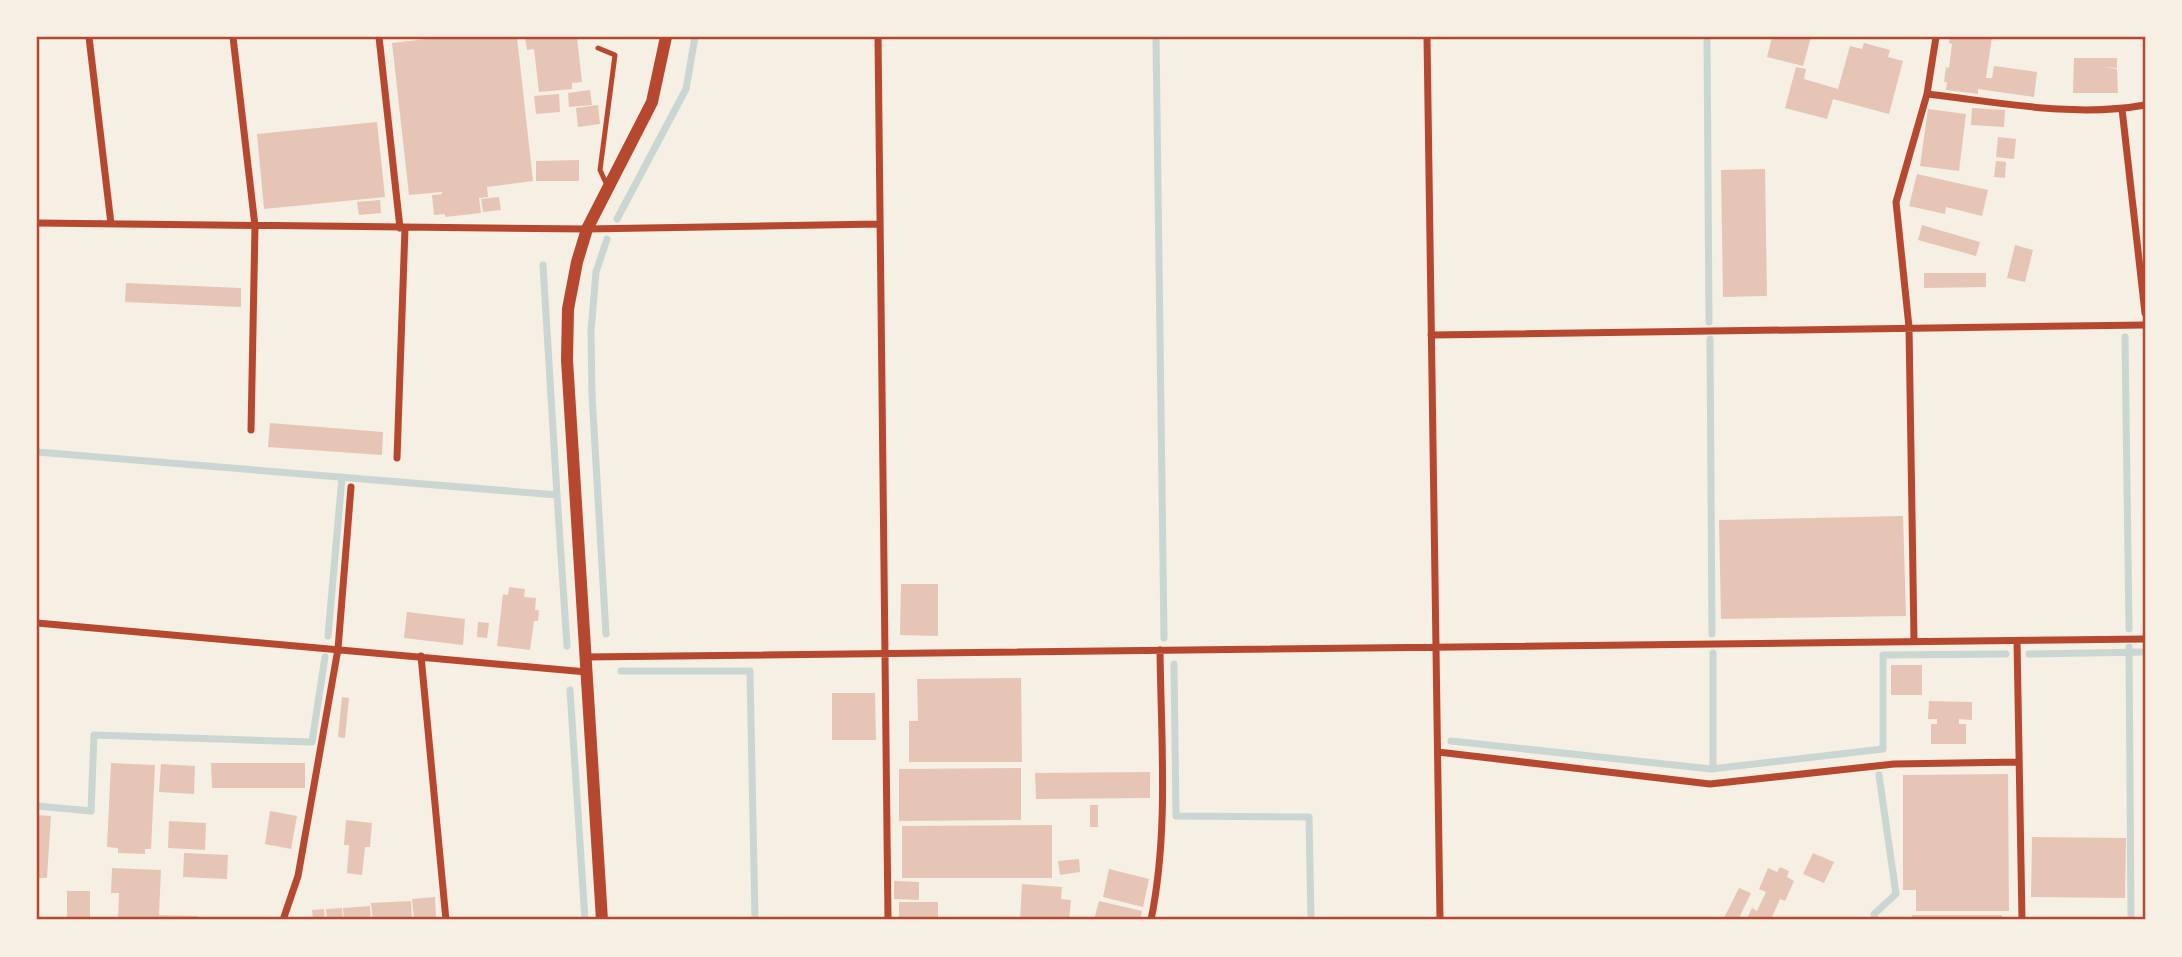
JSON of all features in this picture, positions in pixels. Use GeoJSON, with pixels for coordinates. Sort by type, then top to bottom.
{"type":"FeatureCollection","features":[{"type":"Feature","properties":{"kind":"street"},"geometry":{"type":"LineString","coordinates":[[89,37],[111,224]]}},
{"type":"Feature","properties":{"kind":"street"},"geometry":{"type":"LineString","coordinates":[[233,37],[256,226],[251,430]]}},
{"type":"Feature","properties":{"kind":"street"},"geometry":{"type":"LineString","coordinates":[[379,37],[403,228],[397,458]]}},
{"type":"Feature","properties":{"kind":"street"},"geometry":{"type":"LineString","coordinates":[[602,920],[567,360],[568,309],[577,262],[587,229],[652,102],[666,37]]}},
{"type":"Feature","properties":{"kind":"street"},"geometry":{"type":"LineString","coordinates":[[878,37],[888,920]]}},
{"type":"Feature","properties":{"kind":"street"},"geometry":{"type":"LineString","coordinates":[[1427,37],[1440,920]]}},
{"type":"Feature","properties":{"kind":"street"},"geometry":{"type":"LineString","coordinates":[[1914,640],[1909,327],[1896,202],[1927,94],[1936,37]]}},
{"type":"Feature","properties":{"kind":"street"},"geometry":{"type":"LineString","coordinates":[[1927,94],[2056,109],[2122,109],[2145,105]]}},
{"type":"Feature","properties":{"kind":"street"},"geometry":{"type":"LineString","coordinates":[[2122,109],[2145,313]]}},
{"type":"Feature","properties":{"kind":"street"},"geometry":{"type":"LineString","coordinates":[[37,223],[587,229],[880,223]]}},
{"type":"Feature","properties":{"kind":"street"},"geometry":{"type":"LineString","coordinates":[[1431,335],[2145,325]]}},
{"type":"Feature","properties":{"kind":"street"},"geometry":{"type":"LineString","coordinates":[[283,920],[298,876],[338,649],[351,487]]}},
{"type":"Feature","properties":{"kind":"street"},"geometry":{"type":"LineString","coordinates":[[37,623],[587,672]]}},
{"type":"Feature","properties":{"kind":"street"},"geometry":{"type":"LineString","coordinates":[[586,657],[2145,639]]}},
{"type":"Feature","properties":{"kind":"street"},"geometry":{"type":"LineString","coordinates":[[2017,641],[2022,920]]}},
{"type":"Feature","properties":{"kind":"street"},"geometry":{"type":"LineString","coordinates":[[1151,920],[1159,882],[1163,832],[1160,650]]}},
{"type":"Feature","properties":{"kind":"street"},"geometry":{"type":"LineString","coordinates":[[421,656],[446,920]]}},
{"type":"Feature","properties":{"kind":"street"},"geometry":{"type":"LineString","coordinates":[[1438,752],[1710,784],[1894,764],[2019,762]]}},
{"type":"Feature","properties":{"kind":"lane"},"geometry":{"type":"LineString","coordinates":[[598,48],[615,55],[600,170],[607,186]]}},
{"type":"Feature","properties":{"kind":"building"},"geometry":{"type":"Polygon","coordinates":[[[445,37],[517,37],[533,181],[487,187],[488,197],[479,198],[481,213],[445,217],[445,214],[434,215],[432,195],[442,192],[409,195],[392,43],[445,37]]]}},
{"type":"Feature","properties":{"kind":"building"},"geometry":{"type":"Polygon","coordinates":[[[525,37],[577,37],[582,82],[572,83],[572,89],[539,92],[534,49],[527,50],[525,37]]]}},
{"type":"Feature","properties":{"kind":"building"},"geometry":{"type":"Polygon","coordinates":[[[1772,37],[1811,37],[1803,66],[1767,57],[1772,37]]]}},
{"type":"Feature","properties":{"kind":"building"},"geometry":{"type":"Polygon","coordinates":[[[1950,37],[1992,37],[1986,78],[1992,78],[1994,66],[2037,72],[2034,97],[1978,89],[1978,94],[1946,90],[1947,82],[1944,82],[1946,67],[1949,68],[1952,44],[1949,43],[1950,37]]]}},
{"type":"Feature","properties":{"kind":"building"},"geometry":{"type":"Polygon","coordinates":[[[1864,43],[1890,50],[1888,57],[1903,61],[1889,114],[1833,99],[1827,119],[1785,108],[1796,67],[1806,69],[1804,79],[1838,89],[1850,46],[1862,49],[1864,43]]]}},
{"type":"Feature","properties":{"kind":"building"},"geometry":{"type":"Polygon","coordinates":[[[2074,58],[2117,58],[2117,68],[2104,67],[2117,69],[2118,93],[2073,93],[2074,58]]]}},
{"type":"Feature","properties":{"kind":"building"},"geometry":{"type":"Polygon","coordinates":[[[590,90],[592,105],[569,107],[568,93],[590,90]]]}},
{"type":"Feature","properties":{"kind":"building"},"geometry":{"type":"Polygon","coordinates":[[[559,94],[560,112],[536,114],[534,96],[559,94]]]}},
{"type":"Feature","properties":{"kind":"building"},"geometry":{"type":"Polygon","coordinates":[[[598,105],[600,124],[578,127],[576,108],[598,105]]]}},
{"type":"Feature","properties":{"kind":"building"},"geometry":{"type":"Polygon","coordinates":[[[1972,108],[2005,110],[2004,127],[1971,125],[1972,108]]]}},
{"type":"Feature","properties":{"kind":"building"},"geometry":{"type":"Polygon","coordinates":[[[1928,109],[1966,114],[1959,171],[1920,166],[1928,109]]]}},
{"type":"Feature","properties":{"kind":"building"},"geometry":{"type":"Polygon","coordinates":[[[377,122],[385,197],[264,209],[257,134],[377,122]]]}},
{"type":"Feature","properties":{"kind":"building"},"geometry":{"type":"Polygon","coordinates":[[[1998,137],[2016,139],[2014,159],[1996,157],[1998,137]]]}},
{"type":"Feature","properties":{"kind":"building"},"geometry":{"type":"Polygon","coordinates":[[[579,160],[579,181],[536,181],[536,161],[579,160]]]}},
{"type":"Feature","properties":{"kind":"building"},"geometry":{"type":"Polygon","coordinates":[[[1996,161],[2006,162],[2005,178],[1994,177],[1996,161]]]}},
{"type":"Feature","properties":{"kind":"building"},"geometry":{"type":"Polygon","coordinates":[[[1765,169],[1767,296],[1723,297],[1721,170],[1765,169]]]}},
{"type":"Feature","properties":{"kind":"building"},"geometry":{"type":"Polygon","coordinates":[[[1917,174],[1988,190],[1982,216],[1946,207],[1945,214],[1909,206],[1917,174]]]}},
{"type":"Feature","properties":{"kind":"building"},"geometry":{"type":"Polygon","coordinates":[[[499,197],[501,210],[483,212],[481,199],[499,197]]]}},
{"type":"Feature","properties":{"kind":"building"},"geometry":{"type":"Polygon","coordinates":[[[380,200],[381,213],[359,215],[357,202],[380,200]]]}},
{"type":"Feature","properties":{"kind":"building"},"geometry":{"type":"Polygon","coordinates":[[[1922,225],[1980,242],[1976,256],[1918,240],[1922,225]]]}},
{"type":"Feature","properties":{"kind":"building"},"geometry":{"type":"Polygon","coordinates":[[[2015,245],[2033,250],[2025,282],[2007,278],[2015,245]]]}},
{"type":"Feature","properties":{"kind":"building"},"geometry":{"type":"Polygon","coordinates":[[[1924,273],[1986,273],[1986,287],[1924,288],[1924,273]]]}},
{"type":"Feature","properties":{"kind":"building"},"geometry":{"type":"Polygon","coordinates":[[[126,283],[241,288],[241,307],[125,302],[126,283]]]}},
{"type":"Feature","properties":{"kind":"building"},"geometry":{"type":"Polygon","coordinates":[[[270,423],[383,432],[382,455],[268,447],[270,423]]]}},
{"type":"Feature","properties":{"kind":"building"},"geometry":{"type":"Polygon","coordinates":[[[1903,516],[1906,616],[1721,619],[1719,520],[1903,516]]]}},
{"type":"Feature","properties":{"kind":"building"},"geometry":{"type":"Polygon","coordinates":[[[901,584],[938,584],[938,636],[900,635],[901,584]]]}},
{"type":"Feature","properties":{"kind":"building"},"geometry":{"type":"Polygon","coordinates":[[[509,587],[525,589],[524,597],[536,598],[538,621],[534,621],[530,650],[497,646],[503,594],[508,595],[509,587]]]}},
{"type":"Feature","properties":{"kind":"building"},"geometry":{"type":"Polygon","coordinates":[[[407,612],[465,619],[463,645],[404,638],[407,612]]]}},
{"type":"Feature","properties":{"kind":"building"},"geometry":{"type":"Polygon","coordinates":[[[478,622],[489,623],[487,638],[477,637],[478,622]]]}},
{"type":"Feature","properties":{"kind":"building"},"geometry":{"type":"Polygon","coordinates":[[[1891,665],[1922,665],[1922,695],[1891,695],[1891,665]]]}},
{"type":"Feature","properties":{"kind":"building"},"geometry":{"type":"Polygon","coordinates":[[[1021,678],[1022,762],[909,762],[909,721],[918,721],[917,679],[1021,678]]]}},
{"type":"Feature","properties":{"kind":"building"},"geometry":{"type":"Polygon","coordinates":[[[832,693],[875,693],[876,740],[832,740],[832,693]]]}},
{"type":"Feature","properties":{"kind":"building"},"geometry":{"type":"Polygon","coordinates":[[[342,697],[349,698],[345,738],[338,737],[342,697]]]}},
{"type":"Feature","properties":{"kind":"building"},"geometry":{"type":"Polygon","coordinates":[[[1929,701],[1972,702],[1972,720],[1959,719],[1959,724],[1966,724],[1966,744],[1931,744],[1931,724],[1937,724],[1937,719],[1928,719],[1929,701]]]}},
{"type":"Feature","properties":{"kind":"building"},"geometry":{"type":"Polygon","coordinates":[[[111,763],[155,765],[151,849],[145,849],[145,854],[118,853],[118,848],[107,847],[111,763]]]}},
{"type":"Feature","properties":{"kind":"building"},"geometry":{"type":"Polygon","coordinates":[[[211,763],[305,763],[305,788],[212,788],[211,763]]]}},
{"type":"Feature","properties":{"kind":"building"},"geometry":{"type":"Polygon","coordinates":[[[161,764],[195,766],[194,794],[159,792],[161,764]]]}},
{"type":"Feature","properties":{"kind":"building"},"geometry":{"type":"Polygon","coordinates":[[[1021,768],[1021,820],[899,821],[899,769],[1021,768]]]}},
{"type":"Feature","properties":{"kind":"building"},"geometry":{"type":"Polygon","coordinates":[[[1150,772],[1150,798],[1036,799],[1035,773],[1150,772]]]}},
{"type":"Feature","properties":{"kind":"building"},"geometry":{"type":"Polygon","coordinates":[[[2008,774],[2009,911],[1916,911],[1916,890],[1903,890],[1903,775],[2008,774]]]}},
{"type":"Feature","properties":{"kind":"building"},"geometry":{"type":"Polygon","coordinates":[[[1090,805],[1098,805],[1098,827],[1090,827],[1090,805]]]}},
{"type":"Feature","properties":{"kind":"building"},"geometry":{"type":"Polygon","coordinates":[[[270,811],[297,816],[291,849],[265,844],[270,811]]]}},
{"type":"Feature","properties":{"kind":"building"},"geometry":{"type":"Polygon","coordinates":[[[37,815],[51,816],[47,878],[37,878],[37,815]]]}},
{"type":"Feature","properties":{"kind":"building"},"geometry":{"type":"Polygon","coordinates":[[[346,820],[372,823],[370,847],[365,847],[362,875],[347,873],[349,845],[344,845],[346,820]]]}},
{"type":"Feature","properties":{"kind":"building"},"geometry":{"type":"Polygon","coordinates":[[[169,821],[206,823],[205,850],[168,848],[169,821]]]}},
{"type":"Feature","properties":{"kind":"building"},"geometry":{"type":"Polygon","coordinates":[[[1052,825],[1052,878],[902,878],[902,826],[1052,825]]]}},
{"type":"Feature","properties":{"kind":"building"},"geometry":{"type":"Polygon","coordinates":[[[2032,837],[2126,838],[2125,898],[2031,897],[2032,837]]]}},
{"type":"Feature","properties":{"kind":"building"},"geometry":{"type":"Polygon","coordinates":[[[184,853],[228,855],[227,879],[183,877],[184,853]]]}},
{"type":"Feature","properties":{"kind":"building"},"geometry":{"type":"Polygon","coordinates":[[[1813,853],[1834,862],[1824,883],[1803,874],[1813,853]]]}},
{"type":"Feature","properties":{"kind":"building"},"geometry":{"type":"Polygon","coordinates":[[[1079,859],[1080,872],[1060,875],[1058,861],[1079,859]]]}},
{"type":"Feature","properties":{"kind":"building"},"geometry":{"type":"Polygon","coordinates":[[[1780,867],[1789,871],[1787,877],[1794,881],[1785,901],[1780,899],[1772,917],[1778,920],[1746,920],[1752,908],[1757,911],[1766,892],[1759,889],[1768,868],[1777,872],[1780,867]]]}},
{"type":"Feature","properties":{"kind":"building"},"geometry":{"type":"Polygon","coordinates":[[[112,868],[161,870],[159,915],[198,916],[197,920],[118,920],[119,893],[111,893],[112,868]]]}},
{"type":"Feature","properties":{"kind":"building"},"geometry":{"type":"Polygon","coordinates":[[[1109,869],[1149,879],[1143,907],[1103,897],[1109,869]]]}},
{"type":"Feature","properties":{"kind":"building"},"geometry":{"type":"Polygon","coordinates":[[[894,881],[919,882],[919,900],[894,899],[894,881]]]}},
{"type":"Feature","properties":{"kind":"building"},"geometry":{"type":"Polygon","coordinates":[[[1022,884],[1062,887],[1061,899],[1071,900],[1069,920],[1020,920],[1022,884]]]}},
{"type":"Feature","properties":{"kind":"building"},"geometry":{"type":"Polygon","coordinates":[[[1739,888],[1751,893],[1738,920],[1723,920],[1739,888]]]}},
{"type":"Feature","properties":{"kind":"building"},"geometry":{"type":"Polygon","coordinates":[[[67,891],[90,891],[90,920],[67,920],[67,891]]]}},
{"type":"Feature","properties":{"kind":"building"},"geometry":{"type":"Polygon","coordinates":[[[435,897],[436,918],[414,919],[412,899],[435,897]]]}},
{"type":"Feature","properties":{"kind":"building"},"geometry":{"type":"Polygon","coordinates":[[[411,901],[412,920],[373,920],[371,903],[411,901]]]}},
{"type":"Feature","properties":{"kind":"building"},"geometry":{"type":"Polygon","coordinates":[[[1099,901],[1142,911],[1140,920],[1094,920],[1099,901]]]}},
{"type":"Feature","properties":{"kind":"building"},"geometry":{"type":"Polygon","coordinates":[[[899,902],[938,902],[938,920],[899,920],[899,902]]]}},
{"type":"Feature","properties":{"kind":"building"},"geometry":{"type":"Polygon","coordinates":[[[370,906],[371,920],[344,920],[343,908],[370,906]]]}},
{"type":"Feature","properties":{"kind":"building"},"geometry":{"type":"Polygon","coordinates":[[[342,908],[343,920],[327,920],[326,909],[342,908]]]}},
{"type":"Feature","properties":{"kind":"building"},"geometry":{"type":"Polygon","coordinates":[[[324,909],[325,920],[313,920],[312,910],[324,909]]]}},
{"type":"Feature","properties":{"kind":"building"},"geometry":{"type":"Polygon","coordinates":[[[1912,915],[2002,915],[2002,920],[1912,920],[1912,915]]]}},
{"type":"Feature","properties":{"kind":"waterway"},"geometry":{"type":"LineString","coordinates":[[617,219],[686,89],[695,37]]}},
{"type":"Feature","properties":{"kind":"waterway"},"geometry":{"type":"LineString","coordinates":[[1156,37],[1164,638]]}},
{"type":"Feature","properties":{"kind":"waterway"},"geometry":{"type":"LineString","coordinates":[[1707,37],[1709,322]]}},
{"type":"Feature","properties":{"kind":"waterway"},"geometry":{"type":"LineString","coordinates":[[606,634],[592,395],[591,331],[596,272],[607,239]]}},
{"type":"Feature","properties":{"kind":"waterway"},"geometry":{"type":"LineString","coordinates":[[543,265],[557,495]]}},
{"type":"Feature","properties":{"kind":"waterway"},"geometry":{"type":"LineString","coordinates":[[2125,337],[2129,629]]}},
{"type":"Feature","properties":{"kind":"waterway"},"geometry":{"type":"LineString","coordinates":[[1710,339],[1712,634]]}},
{"type":"Feature","properties":{"kind":"waterway"},"geometry":{"type":"LineString","coordinates":[[37,452],[557,495],[567,646]]}},
{"type":"Feature","properties":{"kind":"waterway"},"geometry":{"type":"LineString","coordinates":[[328,636],[342,477]]}},
{"type":"Feature","properties":{"kind":"waterway"},"geometry":{"type":"LineString","coordinates":[[2129,647],[2131,920]]}},
{"type":"Feature","properties":{"kind":"waterway"},"geometry":{"type":"LineString","coordinates":[[2029,654],[2145,652]]}},
{"type":"Feature","properties":{"kind":"waterway"},"geometry":{"type":"LineString","coordinates":[[1713,653],[1713,769]]}},
{"type":"Feature","properties":{"kind":"waterway"},"geometry":{"type":"LineString","coordinates":[[1451,741],[1711,769],[1883,749],[1883,655],[2006,654]]}},
{"type":"Feature","properties":{"kind":"waterway"},"geometry":{"type":"LineString","coordinates":[[37,806],[91,811],[94,735],[312,742],[325,657]]}},
{"type":"Feature","properties":{"kind":"waterway"},"geometry":{"type":"LineString","coordinates":[[1174,664],[1176,816],[1309,817],[1311,920]]}},
{"type":"Feature","properties":{"kind":"waterway"},"geometry":{"type":"LineString","coordinates":[[621,671],[750,671],[755,920]]}},
{"type":"Feature","properties":{"kind":"waterway"},"geometry":{"type":"LineString","coordinates":[[570,690],[585,920]]}},
{"type":"Feature","properties":{"kind":"waterway"},"geometry":{"type":"LineString","coordinates":[[1875,920],[1874,914],[1896,894],[1879,775]]}}]}
